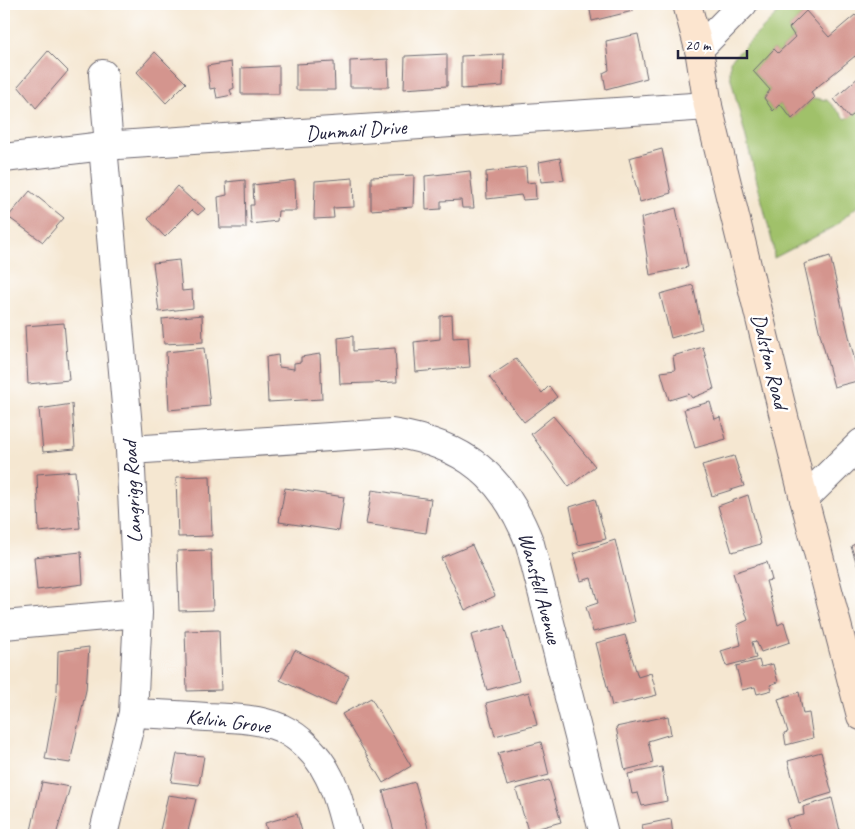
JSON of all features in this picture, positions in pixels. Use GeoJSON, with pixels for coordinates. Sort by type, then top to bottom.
{"type":"FeatureCollection","features":[{"type":"Feature","properties":{"kind":"main road","name":"Dalston Road"},"geometry":{"type":"LineString","coordinates":[[687,4],[699,49],[708,106],[804,499],[861,716]]}},
{"type":"Feature","properties":{"kind":"street"},"geometry":{"type":"LineString","coordinates":[[699,49],[743,4]]}},
{"type":"Feature","properties":{"kind":"street","name":"Langrigg Road"},"geometry":{"type":"LineString","coordinates":[[103,74],[106,146],[130,450],[138,613],[133,713],[103,835]]}},
{"type":"Feature","properties":{"kind":"street","name":"Dunmail Drive"},"geometry":{"type":"LineString","coordinates":[[4,158],[106,146],[708,106]]}},
{"type":"Feature","properties":{"kind":"street","name":"Wansfell Avenue"},"geometry":{"type":"LineString","coordinates":[[130,450],[392,433],[418,436],[442,444],[465,457],[486,473],[506,495],[522,522],[530,544],[604,835]]}},
{"type":"Feature","properties":{"kind":"street"},"geometry":{"type":"LineString","coordinates":[[804,499],[861,443]]}},
{"type":"Feature","properties":{"kind":"street"},"geometry":{"type":"LineString","coordinates":[[4,625],[138,613]]}},
{"type":"Feature","properties":{"kind":"street","name":"Kelvin Grove"},"geometry":{"type":"LineString","coordinates":[[133,713],[238,718],[260,721],[282,728],[295,736],[312,752],[328,774],[336,793],[348,835]]}},
{"type":"Feature","properties":{"kind":"green space"},"geometry":{"type":"Polygon","coordinates":[[[787,4],[802,4],[806,11],[789,28],[795,37],[778,53],[774,49],[753,71],[770,90],[764,98],[773,111],[780,104],[792,119],[814,98],[827,100],[846,119],[861,106],[861,203],[834,227],[774,258],[773,245],[730,75],[730,61],[787,4]]]}},
{"type":"Feature","properties":{"kind":"building"},"geometry":{"type":"Polygon","coordinates":[[[632,4],[633,11],[592,21],[589,5],[632,4]]]}},
{"type":"Feature","properties":{"kind":"building"},"geometry":{"type":"Polygon","coordinates":[[[806,11],[829,37],[855,15],[861,21],[861,63],[855,56],[811,92],[814,98],[792,119],[780,104],[773,111],[764,98],[770,90],[753,71],[774,49],[778,53],[795,37],[789,28],[806,11]]]}},
{"type":"Feature","properties":{"kind":"building"},"geometry":{"type":"Polygon","coordinates":[[[638,34],[647,78],[606,89],[603,73],[609,70],[606,41],[638,34]]]}},
{"type":"Feature","properties":{"kind":"building"},"geometry":{"type":"Polygon","coordinates":[[[48,51],[68,71],[36,108],[18,86],[48,51]]]}},
{"type":"Feature","properties":{"kind":"building"},"geometry":{"type":"Polygon","coordinates":[[[155,52],[186,83],[166,103],[137,72],[155,52]]]}},
{"type":"Feature","properties":{"kind":"building"},"geometry":{"type":"Polygon","coordinates":[[[447,54],[447,86],[404,89],[405,56],[447,54]]]}},
{"type":"Feature","properties":{"kind":"building"},"geometry":{"type":"Polygon","coordinates":[[[504,54],[503,86],[461,89],[461,56],[504,54]]]}},
{"type":"Feature","properties":{"kind":"building"},"geometry":{"type":"Polygon","coordinates":[[[388,59],[389,87],[350,87],[350,61],[388,59]]]}},
{"type":"Feature","properties":{"kind":"building"},"geometry":{"type":"Polygon","coordinates":[[[231,62],[234,88],[230,90],[232,95],[217,98],[215,88],[210,89],[207,66],[231,62]]]}},
{"type":"Feature","properties":{"kind":"building"},"geometry":{"type":"Polygon","coordinates":[[[334,62],[335,90],[296,90],[296,64],[334,62]]]}},
{"type":"Feature","properties":{"kind":"building"},"geometry":{"type":"Polygon","coordinates":[[[279,66],[279,94],[241,94],[241,68],[279,66]]]}},
{"type":"Feature","properties":{"kind":"building"},"geometry":{"type":"Polygon","coordinates":[[[861,75],[861,109],[849,118],[834,99],[861,75]]]}},
{"type":"Feature","properties":{"kind":"building"},"geometry":{"type":"Polygon","coordinates":[[[662,149],[671,193],[640,202],[629,158],[662,149]]]}},
{"type":"Feature","properties":{"kind":"building"},"geometry":{"type":"Polygon","coordinates":[[[560,158],[564,180],[541,182],[539,162],[560,158]]]}},
{"type":"Feature","properties":{"kind":"building"},"geometry":{"type":"Polygon","coordinates":[[[526,167],[527,183],[535,182],[536,199],[523,200],[521,195],[487,199],[486,172],[526,167]]]}},
{"type":"Feature","properties":{"kind":"building"},"geometry":{"type":"Polygon","coordinates":[[[470,171],[474,208],[462,208],[461,200],[441,201],[441,209],[426,210],[425,176],[470,171]]]}},
{"type":"Feature","properties":{"kind":"building"},"geometry":{"type":"Polygon","coordinates":[[[414,175],[413,207],[371,210],[371,177],[414,175]]]}},
{"type":"Feature","properties":{"kind":"building"},"geometry":{"type":"Polygon","coordinates":[[[353,178],[354,207],[333,208],[334,218],[314,219],[315,181],[353,178]]]}},
{"type":"Feature","properties":{"kind":"building"},"geometry":{"type":"Polygon","coordinates":[[[245,180],[246,228],[220,228],[218,197],[227,195],[226,182],[245,180]]]}},
{"type":"Feature","properties":{"kind":"building"},"geometry":{"type":"Polygon","coordinates":[[[295,180],[296,211],[278,211],[277,221],[251,224],[250,205],[254,205],[253,185],[295,180]]]}},
{"type":"Feature","properties":{"kind":"building"},"geometry":{"type":"Polygon","coordinates":[[[177,186],[205,209],[198,215],[192,210],[165,237],[148,219],[177,186]]]}},
{"type":"Feature","properties":{"kind":"building"},"geometry":{"type":"Polygon","coordinates":[[[30,191],[64,218],[43,242],[8,217],[30,191]]]}},
{"type":"Feature","properties":{"kind":"building"},"geometry":{"type":"Polygon","coordinates":[[[676,208],[688,267],[650,275],[641,218],[676,208]]]}},
{"type":"Feature","properties":{"kind":"building"},"geometry":{"type":"Polygon","coordinates":[[[830,256],[857,370],[861,369],[861,380],[834,387],[804,264],[830,256]]]}},
{"type":"Feature","properties":{"kind":"building"},"geometry":{"type":"Polygon","coordinates":[[[179,260],[182,291],[192,290],[193,308],[159,312],[153,263],[179,260]]]}},
{"type":"Feature","properties":{"kind":"building"},"geometry":{"type":"Polygon","coordinates":[[[693,285],[702,329],[671,338],[660,294],[693,285]]]}},
{"type":"Feature","properties":{"kind":"building"},"geometry":{"type":"Polygon","coordinates":[[[202,315],[203,342],[164,344],[162,319],[202,315]]]}},
{"type":"Feature","properties":{"kind":"building"},"geometry":{"type":"Polygon","coordinates":[[[452,315],[453,338],[468,337],[470,367],[416,372],[414,342],[440,339],[440,316],[452,315]]]}},
{"type":"Feature","properties":{"kind":"building"},"geometry":{"type":"Polygon","coordinates":[[[64,323],[69,380],[28,384],[25,326],[64,323]]]}},
{"type":"Feature","properties":{"kind":"building"},"geometry":{"type":"Polygon","coordinates":[[[353,336],[353,351],[395,348],[397,382],[340,384],[338,338],[353,336]]]}},
{"type":"Feature","properties":{"kind":"building"},"geometry":{"type":"Polygon","coordinates":[[[703,347],[714,389],[692,398],[689,394],[669,400],[661,372],[675,370],[673,356],[703,347]]]}},
{"type":"Feature","properties":{"kind":"building"},"geometry":{"type":"Polygon","coordinates":[[[204,348],[210,406],[169,410],[166,352],[204,348]]]}},
{"type":"Feature","properties":{"kind":"building"},"geometry":{"type":"Polygon","coordinates":[[[320,354],[322,399],[268,402],[266,357],[278,355],[279,367],[294,369],[294,363],[301,362],[301,357],[320,354]]]}},
{"type":"Feature","properties":{"kind":"building"},"geometry":{"type":"Polygon","coordinates":[[[516,359],[542,393],[549,386],[557,397],[524,422],[489,377],[516,359]]]}},
{"type":"Feature","properties":{"kind":"building"},"geometry":{"type":"Polygon","coordinates":[[[710,402],[715,419],[720,417],[726,439],[695,448],[684,409],[710,402]]]}},
{"type":"Feature","properties":{"kind":"building"},"geometry":{"type":"Polygon","coordinates":[[[72,404],[75,449],[43,452],[39,409],[72,404]]]}},
{"type":"Feature","properties":{"kind":"building"},"geometry":{"type":"Polygon","coordinates":[[[553,416],[595,466],[569,487],[531,434],[553,416]]]}},
{"type":"Feature","properties":{"kind":"building"},"geometry":{"type":"Polygon","coordinates":[[[734,456],[744,486],[712,496],[702,465],[734,456]]]}},
{"type":"Feature","properties":{"kind":"building"},"geometry":{"type":"Polygon","coordinates":[[[75,471],[80,528],[39,532],[37,474],[75,471]]]}},
{"type":"Feature","properties":{"kind":"building"},"geometry":{"type":"Polygon","coordinates":[[[210,476],[212,536],[178,537],[176,477],[210,476]]]}},
{"type":"Feature","properties":{"kind":"building"},"geometry":{"type":"Polygon","coordinates":[[[285,488],[344,497],[339,531],[279,522],[285,488]]]}},
{"type":"Feature","properties":{"kind":"building"},"geometry":{"type":"Polygon","coordinates":[[[372,490],[431,499],[426,533],[366,524],[372,490]]]}},
{"type":"Feature","properties":{"kind":"building"},"geometry":{"type":"Polygon","coordinates":[[[748,495],[761,544],[732,552],[718,506],[748,495]]]}},
{"type":"Feature","properties":{"kind":"building"},"geometry":{"type":"Polygon","coordinates":[[[595,499],[606,539],[578,545],[570,507],[595,499]]]}},
{"type":"Feature","properties":{"kind":"building"},"geometry":{"type":"Polygon","coordinates":[[[615,540],[635,622],[593,632],[586,607],[598,603],[591,578],[581,581],[573,554],[615,540]]]}},
{"type":"Feature","properties":{"kind":"building"},"geometry":{"type":"Polygon","coordinates":[[[861,541],[861,577],[851,546],[861,541]]]}},
{"type":"Feature","properties":{"kind":"building"},"geometry":{"type":"Polygon","coordinates":[[[472,545],[495,596],[465,610],[441,558],[472,545]]]}},
{"type":"Feature","properties":{"kind":"building"},"geometry":{"type":"Polygon","coordinates":[[[211,550],[213,610],[179,611],[177,551],[211,550]]]}},
{"type":"Feature","properties":{"kind":"building"},"geometry":{"type":"Polygon","coordinates":[[[81,552],[83,584],[37,590],[34,557],[81,552]]]}},
{"type":"Feature","properties":{"kind":"building"},"geometry":{"type":"Polygon","coordinates":[[[767,562],[772,580],[766,581],[778,625],[784,622],[790,642],[761,652],[756,641],[752,642],[756,658],[726,666],[721,651],[741,645],[737,625],[748,620],[733,573],[767,562]]]}},
{"type":"Feature","properties":{"kind":"building"},"geometry":{"type":"Polygon","coordinates":[[[504,626],[519,681],[487,690],[471,635],[504,626]]]}},
{"type":"Feature","properties":{"kind":"building"},"geometry":{"type":"Polygon","coordinates":[[[219,630],[221,690],[187,691],[185,631],[219,630]]]}},
{"type":"Feature","properties":{"kind":"building"},"geometry":{"type":"Polygon","coordinates":[[[625,635],[638,677],[651,673],[657,695],[612,706],[596,643],[625,635]]]}},
{"type":"Feature","properties":{"kind":"building"},"geometry":{"type":"Polygon","coordinates":[[[89,647],[86,690],[70,763],[45,759],[57,691],[58,651],[89,647]]]}},
{"type":"Feature","properties":{"kind":"building"},"geometry":{"type":"Polygon","coordinates":[[[295,650],[349,676],[335,706],[280,680],[295,650]]]}},
{"type":"Feature","properties":{"kind":"building"},"geometry":{"type":"Polygon","coordinates":[[[759,660],[761,667],[773,664],[778,682],[770,685],[772,690],[757,694],[755,687],[742,690],[736,666],[759,660]]]}},
{"type":"Feature","properties":{"kind":"building"},"geometry":{"type":"Polygon","coordinates":[[[529,692],[537,725],[495,736],[486,703],[529,692]]]}},
{"type":"Feature","properties":{"kind":"building"},"geometry":{"type":"Polygon","coordinates":[[[799,692],[803,714],[809,713],[813,738],[786,745],[784,733],[788,732],[778,699],[799,692]]]}},
{"type":"Feature","properties":{"kind":"building"},"geometry":{"type":"Polygon","coordinates":[[[371,698],[411,766],[383,783],[342,714],[371,698]]]}},
{"type":"Feature","properties":{"kind":"building"},"geometry":{"type":"Polygon","coordinates":[[[668,716],[671,734],[648,741],[653,763],[625,770],[616,727],[668,716]]]}},
{"type":"Feature","properties":{"kind":"building"},"geometry":{"type":"Polygon","coordinates":[[[541,742],[549,775],[507,786],[498,753],[541,742]]]}},
{"type":"Feature","properties":{"kind":"building"},"geometry":{"type":"Polygon","coordinates":[[[821,752],[832,793],[799,803],[788,761],[821,752]]]}},
{"type":"Feature","properties":{"kind":"building"},"geometry":{"type":"Polygon","coordinates":[[[177,754],[204,756],[199,785],[171,782],[177,754]]]}},
{"type":"Feature","properties":{"kind":"building"},"geometry":{"type":"Polygon","coordinates":[[[662,767],[667,801],[642,806],[638,793],[632,794],[628,774],[662,767]]]}},
{"type":"Feature","properties":{"kind":"building"},"geometry":{"type":"Polygon","coordinates":[[[549,780],[561,822],[528,831],[516,789],[549,780]]]}},
{"type":"Feature","properties":{"kind":"building"},"geometry":{"type":"Polygon","coordinates":[[[42,782],[70,787],[56,835],[30,835],[42,782]]]}},
{"type":"Feature","properties":{"kind":"building"},"geometry":{"type":"Polygon","coordinates":[[[415,782],[430,835],[395,835],[383,791],[415,782]]]}},
{"type":"Feature","properties":{"kind":"building"},"geometry":{"type":"Polygon","coordinates":[[[168,795],[196,799],[187,835],[159,835],[168,795]]]}},
{"type":"Feature","properties":{"kind":"building"},"geometry":{"type":"Polygon","coordinates":[[[832,798],[841,835],[791,835],[786,819],[804,815],[803,807],[832,798]]]}},
{"type":"Feature","properties":{"kind":"building"},"geometry":{"type":"Polygon","coordinates":[[[297,814],[303,835],[268,835],[265,823],[297,814]]]}},
{"type":"Feature","properties":{"kind":"building"},"geometry":{"type":"Polygon","coordinates":[[[671,819],[673,835],[644,835],[642,825],[671,819]]]}}]}
